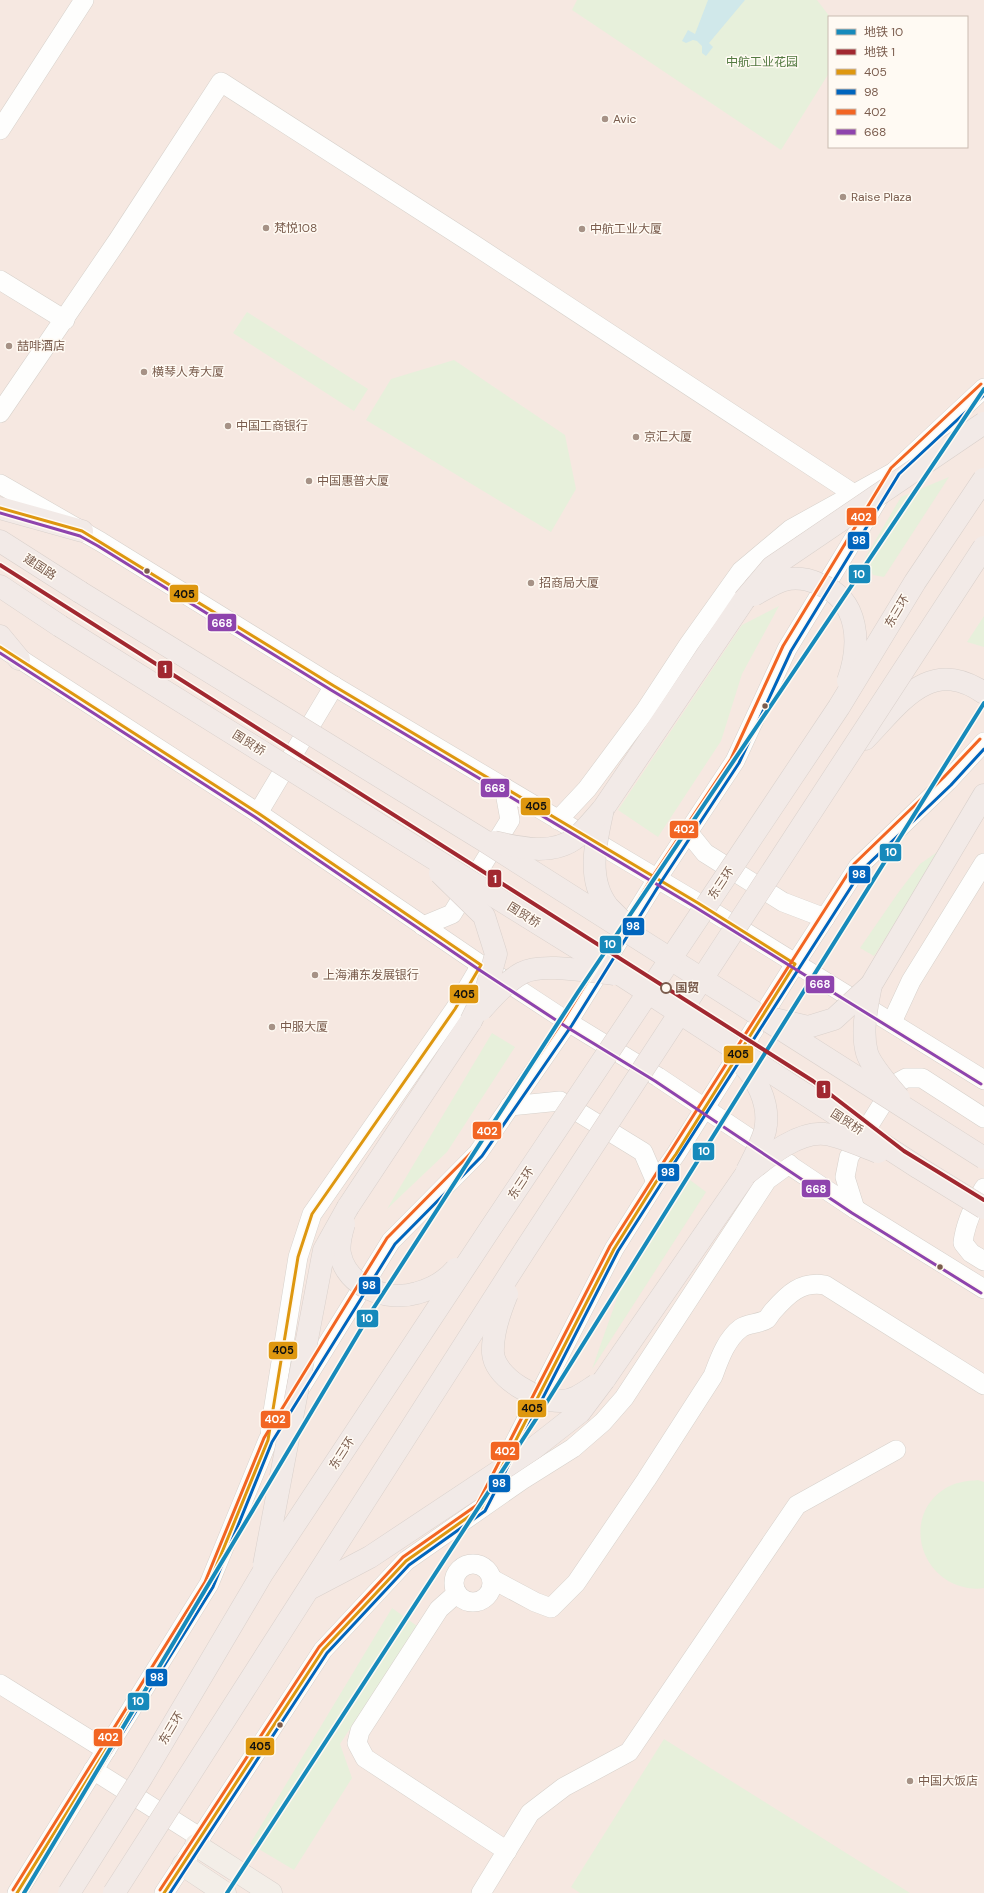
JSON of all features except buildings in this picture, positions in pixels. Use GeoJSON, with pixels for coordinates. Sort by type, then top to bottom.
{"type":"FeatureCollection","features":[{"type":"Feature","properties":{"kind":"highway"},"geometry":{"type":"LineString","coordinates":[[483,840],[521,848],[538,848],[563,846],[576,837],[603,809],[744,600],[772,567],[984,423]]}},
{"type":"Feature","properties":{"kind":"highway","name":"东三环"},"geometry":{"type":"LineString","coordinates":[[69,1893],[142,1777],[262,1574],[490,1229],[839,707],[915,582],[984,479]]}},
{"type":"Feature","properties":{"kind":"highway"},"geometry":{"type":"LineString","coordinates":[[0,508],[82,531]]}},
{"type":"Feature","properties":{"kind":"highway","name":"建国路"},"geometry":{"type":"LineString","coordinates":[[0,541],[80,592],[483,840]]}},
{"type":"Feature","properties":{"kind":"highway"},"geometry":{"type":"LineString","coordinates":[[114,1893],[525,1250],[984,547]]}},
{"type":"Feature","properties":{"kind":"highway"},"geometry":{"type":"LineString","coordinates":[[744,600],[783,580],[798,578],[831,588],[842,598],[851,613],[854,628],[855,652],[850,674],[839,707]]}},
{"type":"Feature","properties":{"kind":"highway","name":"国贸桥"},"geometry":{"type":"LineString","coordinates":[[0,586],[60,626],[621,975],[919,1168],[984,1208]]}},
{"type":"Feature","properties":{"kind":"highway"},"geometry":{"type":"LineString","coordinates":[[0,636],[19,659]]}},
{"type":"Feature","properties":{"kind":"highway"},"geometry":{"type":"LineString","coordinates":[[847,756],[905,698],[929,681],[950,678],[970,684],[984,693]]}},
{"type":"Feature","properties":{"kind":"highway"},"geometry":{"type":"LineString","coordinates":[[743,1006],[781,1022],[808,1027],[834,1019],[871,985],[984,795]]}},
{"type":"Feature","properties":{"kind":"highway"},"geometry":{"type":"LineString","coordinates":[[603,809],[594,861],[597,885],[608,906],[642,942]]}},
{"type":"Feature","properties":{"kind":"highway"},"geometry":{"type":"LineString","coordinates":[[483,840],[984,1158]]}},
{"type":"Feature","properties":{"kind":"highway"},"geometry":{"type":"LineString","coordinates":[[262,1574],[324,1250],[348,1207],[471,1021],[486,990],[496,954],[484,916],[408,843]]}},
{"type":"Feature","properties":{"kind":"highway"},"geometry":{"type":"LineString","coordinates":[[471,1021],[497,993],[523,972],[544,968],[572,969],[621,975]]}},
{"type":"Feature","properties":{"kind":"highway"},"geometry":{"type":"LineString","coordinates":[[871,985],[864,1020],[867,1053],[890,1088],[919,1118]]}},
{"type":"Feature","properties":{"kind":"highway"},"geometry":{"type":"LineString","coordinates":[[308,1590],[370,1557],[534,1448],[580,1412],[604,1380],[746,1174],[764,1132],[767,1111],[762,1092],[745,1065],[717,1038]]}},
{"type":"Feature","properties":{"kind":"highway"},"geometry":{"type":"LineString","coordinates":[[746,1174],[790,1142],[802,1137],[825,1134],[919,1168]]}},
{"type":"Feature","properties":{"kind":"highway"},"geometry":{"type":"LineString","coordinates":[[348,1207],[340,1240],[340,1254],[345,1269],[355,1281],[368,1289],[394,1296],[416,1294],[433,1287],[451,1274],[490,1229]]}},
{"type":"Feature","properties":{"kind":"highway"},"geometry":{"type":"LineString","coordinates":[[525,1250],[503,1304],[496,1328],[493,1354],[500,1370],[514,1385],[548,1400],[562,1401],[576,1398],[604,1380]]}},
{"type":"Feature","properties":{"kind":"main road"},"geometry":{"type":"LineString","coordinates":[[199,1841],[271,1893]]}},
{"type":"Feature","properties":{"kind":"main road"},"geometry":{"type":"LineString","coordinates":[[183,1866],[225,1893]]}},
{"type":"Feature","properties":{"kind":"street"},"geometry":{"type":"LineString","coordinates":[[0,130],[84,0]]}},
{"type":"Feature","properties":{"kind":"street"},"geometry":{"type":"LineString","coordinates":[[2,404],[65,320],[222,82],[480,248],[854,494]]}},
{"type":"Feature","properties":{"kind":"street"},"geometry":{"type":"LineString","coordinates":[[0,280],[65,320]]}},
{"type":"Feature","properties":{"kind":"street"},"geometry":{"type":"LineString","coordinates":[[558,820],[587,789],[645,711],[689,644],[741,571],[791,529],[895,471],[984,388]]}},
{"type":"Feature","properties":{"kind":"street"},"geometry":{"type":"LineString","coordinates":[[18,1893],[209,1584],[268,1440],[391,1241],[478,1153],[568,1022],[657,879],[734,761],[787,649],[895,471]]}},
{"type":"Feature","properties":{"kind":"street"},"geometry":{"type":"LineString","coordinates":[[0,484],[82,531],[334,686],[657,879],[892,1022],[984,1080]]}},
{"type":"Feature","properties":{"kind":"street"},"geometry":{"type":"LineString","coordinates":[[0,647],[258,813],[481,966],[568,1022],[658,1077],[855,1209],[984,1289]]}},
{"type":"Feature","properties":{"kind":"street"},"geometry":{"type":"LineString","coordinates":[[258,813],[334,686]]}},
{"type":"Feature","properties":{"kind":"street"},"geometry":{"type":"LineString","coordinates":[[482,1508],[614,1249],[656,1182],[705,1109],[795,964],[858,867],[948,781],[984,742]]}},
{"type":"Feature","properties":{"kind":"street"},"geometry":{"type":"LineString","coordinates":[[423,926],[452,914],[510,820],[504,788]]}},
{"type":"Feature","properties":{"kind":"street"},"geometry":{"type":"LineString","coordinates":[[688,832],[705,853],[782,902],[825,918]]}},
{"type":"Feature","properties":{"kind":"street"},"geometry":{"type":"LineString","coordinates":[[892,1022],[911,981],[984,863]]}},
{"type":"Feature","properties":{"kind":"street"},"geometry":{"type":"LineString","coordinates":[[268,1440],[298,1257],[312,1214],[455,1009],[481,966]]}},
{"type":"Feature","properties":{"kind":"street"},"geometry":{"type":"LineString","coordinates":[[855,1209],[846,1177],[849,1157],[895,1084],[906,1078],[922,1078],[984,1118]]}},
{"type":"Feature","properties":{"kind":"street"},"geometry":{"type":"LineString","coordinates":[[510,1106],[560,1100],[643,1152],[656,1182]]}},
{"type":"Feature","properties":{"kind":"street"},"geometry":{"type":"LineString","coordinates":[[164,1893],[323,1650],[406,1561],[522,1480],[573,1448],[603,1422],[624,1398],[767,1180],[789,1164]]}},
{"type":"Feature","properties":{"kind":"street"},"geometry":{"type":"LineString","coordinates":[[984,1188],[973,1207],[964,1234],[963,1243],[971,1253],[984,1261]]}},
{"type":"Feature","properties":{"kind":"street"},"geometry":{"type":"LineString","coordinates":[[492,1579],[535,1602],[551,1608],[576,1583],[646,1480],[713,1376],[720,1358],[729,1342],[741,1328],[767,1319],[791,1292],[804,1286],[814,1284],[825,1286],[984,1385]]}},
{"type":"Feature","properties":{"kind":"street"},"geometry":{"type":"LineString","coordinates":[[481,1893],[530,1813],[564,1787],[628,1752],[797,1505],[896,1450]]}},
{"type":"Feature","properties":{"kind":"street"},"geometry":{"type":"LineString","coordinates":[[475,1564],[481,1565],[490,1574],[492,1579],[490,1592],[480,1601],[467,1601],[457,1593],[454,1581],[459,1570],[463,1566],[475,1564]]}},
{"type":"Feature","properties":{"kind":"street"},"geometry":{"type":"LineString","coordinates":[[457,1593],[439,1609],[360,1731],[357,1743],[365,1758],[507,1851]]}},
{"type":"Feature","properties":{"kind":"street"},"geometry":{"type":"LineString","coordinates":[[0,1684],[106,1750]]}},
{"type":"Feature","properties":{"kind":"street"},"geometry":{"type":"LineString","coordinates":[[93,1770],[199,1841]]}},
{"type":"Feature","properties":{"kind":"shaded area"},"geometry":{"type":"Polygon","coordinates":[[[0,0],[984,0],[984,1893],[0,1893],[0,0]]]}},
{"type":"Feature","properties":{"kind":"green space","name":"中航工业花园"},"geometry":{"type":"Polygon","coordinates":[[[577,0],[817,0],[829,16],[828,16],[828,75],[781,150],[572,10],[577,0]]]}},
{"type":"Feature","properties":{"kind":"green space"},"geometry":{"type":"Polygon","coordinates":[[[247,312],[368,389],[354,411],[233,333],[247,312]]]}},
{"type":"Feature","properties":{"kind":"green space"},"geometry":{"type":"Polygon","coordinates":[[[454,360],[565,435],[576,489],[551,532],[366,420],[391,379],[454,360]]]}},
{"type":"Feature","properties":{"kind":"green space"},"geometry":{"type":"Polygon","coordinates":[[[949,477],[884,577],[873,575],[865,558],[901,497],[949,477]]]}},
{"type":"Feature","properties":{"kind":"green space"},"geometry":{"type":"Polygon","coordinates":[[[779,606],[742,674],[721,741],[658,837],[618,810],[742,625],[779,606]]]}},
{"type":"Feature","properties":{"kind":"green space"},"geometry":{"type":"Polygon","coordinates":[[[984,616],[984,647],[967,642],[984,616]]]}},
{"type":"Feature","properties":{"kind":"green space"},"geometry":{"type":"Polygon","coordinates":[[[943,848],[874,956],[860,948],[920,864],[943,848]]]}},
{"type":"Feature","properties":{"kind":"green space"},"geometry":{"type":"Polygon","coordinates":[[[492,1033],[515,1047],[447,1152],[387,1209],[492,1033]]]}},
{"type":"Feature","properties":{"kind":"green space"},"geometry":{"type":"Polygon","coordinates":[[[690,1180],[706,1192],[592,1369],[621,1287],[690,1180]]]}},
{"type":"Feature","properties":{"kind":"green space"},"geometry":{"type":"Polygon","coordinates":[[[978,1480],[984,1482],[984,1588],[978,1589],[957,1585],[943,1578],[925,1555],[921,1541],[921,1527],[924,1513],[931,1501],[943,1490],[947,1487],[965,1481],[978,1480]]]}},
{"type":"Feature","properties":{"kind":"green space"},"geometry":{"type":"Polygon","coordinates":[[[392,1608],[417,1626],[340,1744],[352,1778],[294,1870],[250,1844],[392,1608]]]}},
{"type":"Feature","properties":{"kind":"green space"},"geometry":{"type":"Polygon","coordinates":[[[664,1739],[910,1893],[580,1893],[571,1887],[664,1739]]]}},
{"type":"Feature","properties":{"kind":"water"},"geometry":{"type":"Polygon","coordinates":[[[708,0],[745,0],[709,43],[713,47],[706,56],[702,53],[702,46],[697,41],[693,40],[686,43],[682,41],[688,30],[695,34],[708,0]]]}},
{"type":"Feature","properties":{"kind":"metro line","name":"10"},"geometry":{"type":"LineString","coordinates":[[24,1893],[373,1309],[578,992],[984,389]]}},
{"type":"Feature","properties":{"kind":"metro line","name":"1"},"geometry":{"type":"LineString","coordinates":[[0,565],[813,1081],[904,1151],[984,1200]]}},
{"type":"Feature","properties":{"kind":"metro line","name":"10"},"geometry":{"type":"LineString","coordinates":[[227,1893],[540,1413],[984,703]]}},
{"type":"Feature","properties":{"kind":"transit line","name":"402"},"geometry":{"type":"LineString","coordinates":[[13,1890],[205,1582],[264,1438],[387,1238],[474,1150],[564,1019],[653,876],[731,759],[783,646],[891,468],[981,384]]}},
{"type":"Feature","properties":{"kind":"transit line","name":"98"},"geometry":{"type":"LineString","coordinates":[[23,1893],[213,1587],[272,1442],[395,1244],[482,1156],[572,1025],[661,882],[739,763],[791,651],[899,474],[984,395]]}},
{"type":"Feature","properties":{"kind":"transit line","name":"405"},"geometry":{"type":"LineString","coordinates":[[0,508],[82,531],[334,686],[698,903],[795,964],[676,1154],[656,1182],[614,1249],[481,1508],[406,1561],[323,1650],[164,1893]]}},
{"type":"Feature","properties":{"kind":"transit line","name":"668"},"geometry":{"type":"LineString","coordinates":[[0,513],[80,536],[98,546],[331,690],[695,907],[981,1084]]}},
{"type":"Feature","properties":{"kind":"transit line","name":"405"},"geometry":{"type":"LineString","coordinates":[[0,647],[258,813],[481,965],[455,1009],[312,1214],[298,1257],[268,1440],[209,1584],[17,1893]]}},
{"type":"Feature","properties":{"kind":"transit line","name":"668"},"geometry":{"type":"LineString","coordinates":[[0,653],[255,817],[478,969],[565,1026],[655,1081],[852,1213],[981,1293]]}},
{"type":"Feature","properties":{"kind":"transit line","name":"402"},"geometry":{"type":"LineString","coordinates":[[160,1890],[319,1647],[403,1557],[477,1505],[610,1246],[854,864],[944,777],[980,739]]}},
{"type":"Feature","properties":{"kind":"transit line","name":"98"},"geometry":{"type":"LineString","coordinates":[[170,1893],[327,1653],[409,1565],[485,1511],[618,1251],[862,870],[951,785],[984,749]]}},
{"type":"Feature","properties":{"kind":"place","name":"Avic"},"geometry":{"type":"Point","coordinates":[605,119]}},
{"type":"Feature","properties":{"kind":"place","name":"Raise Plaza"},"geometry":{"type":"Point","coordinates":[843,197]}},
{"type":"Feature","properties":{"kind":"place","name":"梵悦108"},"geometry":{"type":"Point","coordinates":[266,228]}},
{"type":"Feature","properties":{"kind":"place","name":"中航工业大厦"},"geometry":{"type":"Point","coordinates":[582,229]}},
{"type":"Feature","properties":{"kind":"place","name":"喆啡酒店"},"geometry":{"type":"Point","coordinates":[9,346]}},
{"type":"Feature","properties":{"kind":"place","name":"横琴人寿大厦"},"geometry":{"type":"Point","coordinates":[144,372]}},
{"type":"Feature","properties":{"kind":"place","name":"中国工商银行"},"geometry":{"type":"Point","coordinates":[228,426]}},
{"type":"Feature","properties":{"kind":"place","name":"京汇大厦"},"geometry":{"type":"Point","coordinates":[636,437]}},
{"type":"Feature","properties":{"kind":"place","name":"中国惠普大厦"},"geometry":{"type":"Point","coordinates":[309,481]}},
{"type":"Feature","properties":{"kind":"place","name":"招商局大厦"},"geometry":{"type":"Point","coordinates":[531,583]}},
{"type":"Feature","properties":{"kind":"place","name":"上海浦东发展银行"},"geometry":{"type":"Point","coordinates":[315,975]}},
{"type":"Feature","properties":{"kind":"place","name":"国贸"},"geometry":{"type":"Point","coordinates":[666,988]}},
{"type":"Feature","properties":{"kind":"place","name":"中服大厦"},"geometry":{"type":"Point","coordinates":[272,1027]}},
{"type":"Feature","properties":{"kind":"place","name":"中国大饭店"},"geometry":{"type":"Point","coordinates":[910,1781]}}]}
